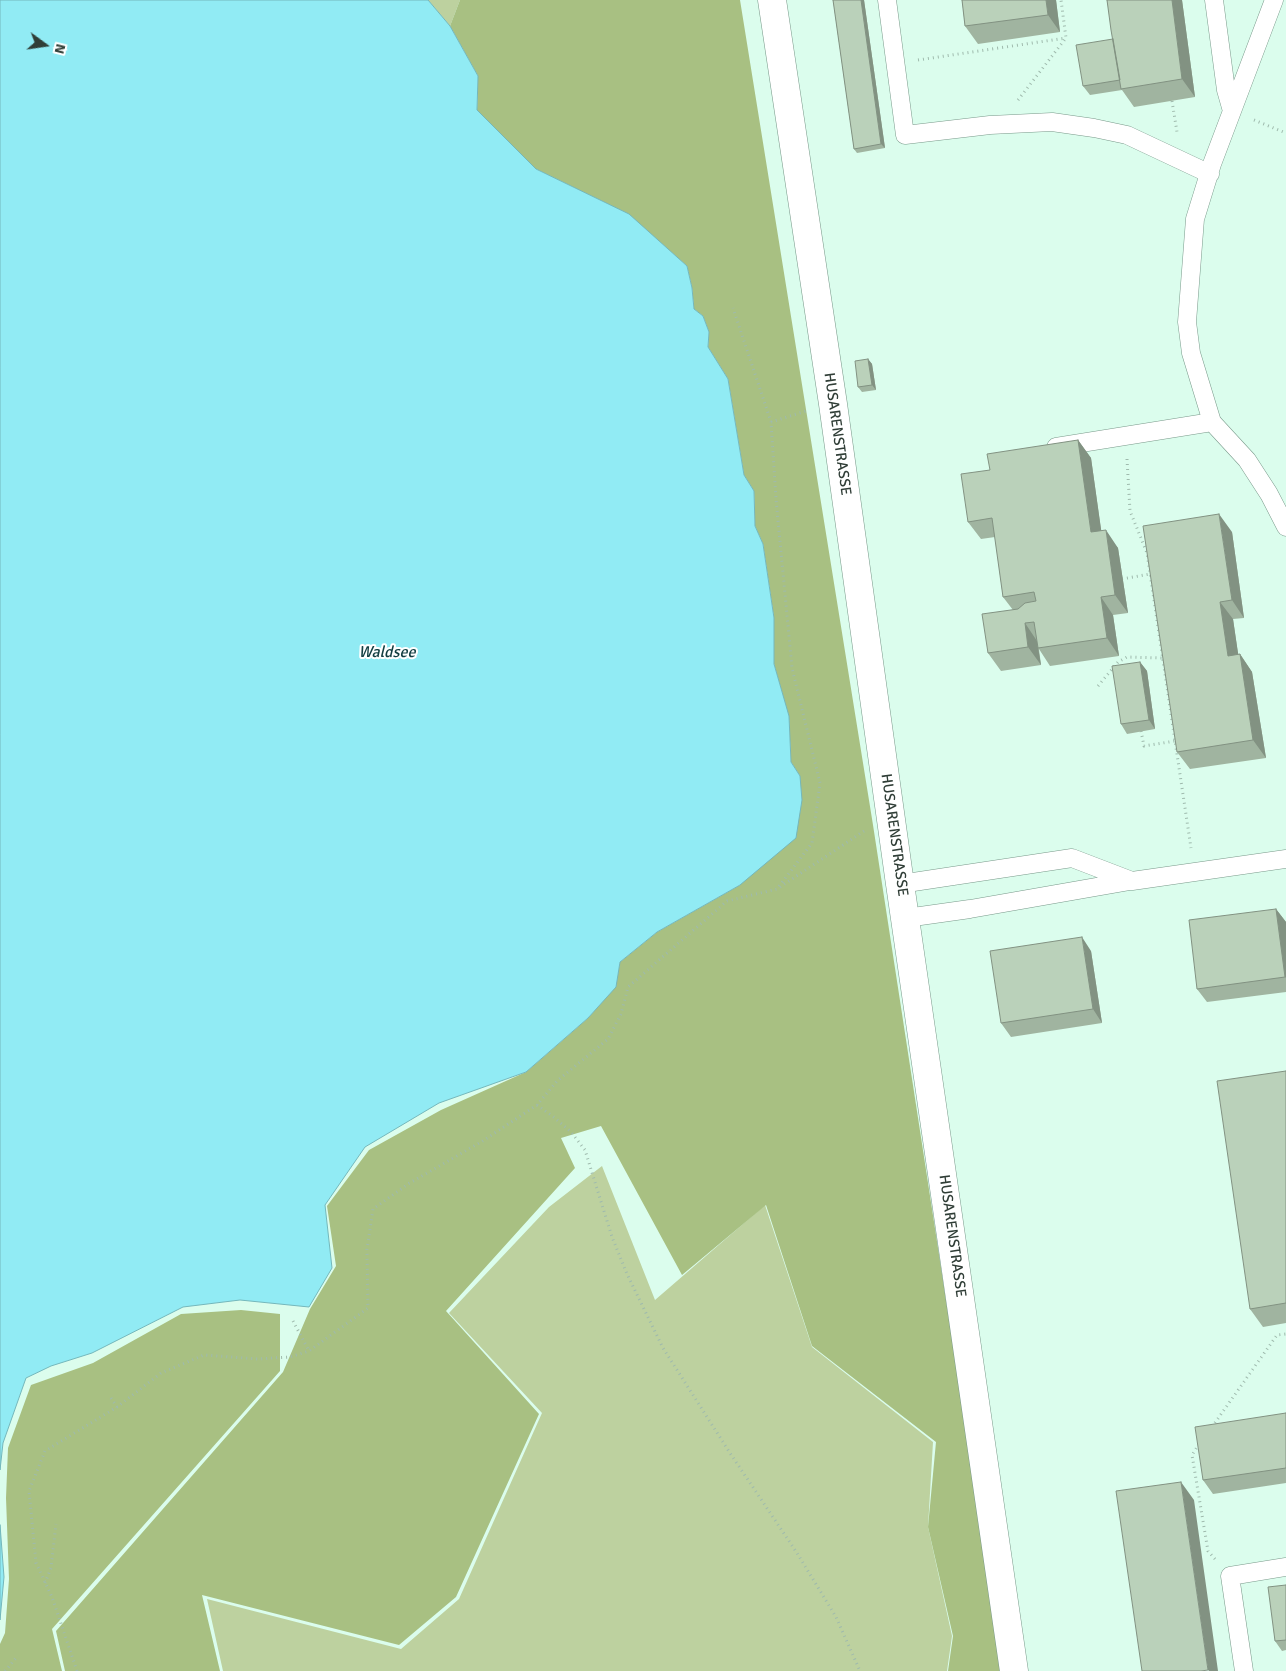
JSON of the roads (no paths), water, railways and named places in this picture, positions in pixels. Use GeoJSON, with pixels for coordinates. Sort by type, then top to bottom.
{"type":"FeatureCollection","features":[{"type":"Feature","properties":{"kind":"street","name":"HUSARENSTRASSE"},"geometry":{"type":"LineString","coordinates":[[772,0],[833,404],[900,884],[1014,1671]]}},
{"type":"Feature","properties":{"kind":"lane"},"geometry":{"type":"LineString","coordinates":[[887,0],[905,135],[1008,124],[1052,122],[1127,135],[1210,174]]}},
{"type":"Feature","properties":{"kind":"lane"},"geometry":{"type":"LineString","coordinates":[[1214,0],[1226,90],[1232,111]]}},
{"type":"Feature","properties":{"kind":"lane"},"geometry":{"type":"LineString","coordinates":[[1274,0],[1232,111],[1195,218],[1187,322],[1191,353],[1212,422],[1247,460],[1269,494],[1286,527]]}},
{"type":"Feature","properties":{"kind":"lane"},"geometry":{"type":"LineString","coordinates":[[1036,450],[1212,422]]}},
{"type":"Feature","properties":{"kind":"lane"},"geometry":{"type":"LineString","coordinates":[[900,884],[1072,858],[1132,881]]}},
{"type":"Feature","properties":{"kind":"lane"},"geometry":{"type":"LineString","coordinates":[[906,918],[1132,881],[1286,860]]}},
{"type":"Feature","properties":{"kind":"lane"},"geometry":{"type":"LineString","coordinates":[[1244,1671],[1230,1576],[1286,1567]]}},
{"type":"Feature","properties":{"kind":"water","name":"Waldsee"},"geometry":{"type":"Polygon","coordinates":[[[0,0],[428,0],[450,26],[478,76],[477,110],[536,169],[629,214],[687,266],[694,309],[703,316],[709,332],[708,347],[728,379],[744,475],[754,491],[755,526],[763,544],[774,618],[774,664],[789,716],[791,762],[800,776],[802,800],[796,838],[740,885],[657,932],[620,962],[616,987],[588,1018],[526,1072],[439,1103],[365,1147],[325,1205],[332,1268],[309,1307],[240,1300],[183,1307],[92,1353],[51,1366],[26,1378],[3,1443],[0,1470],[0,0]]]}},
{"type":"Feature","properties":{"kind":"water"},"geometry":{"type":"Polygon","coordinates":[[[0,1525],[4,1577],[0,1620],[0,1525]]]}}]}
